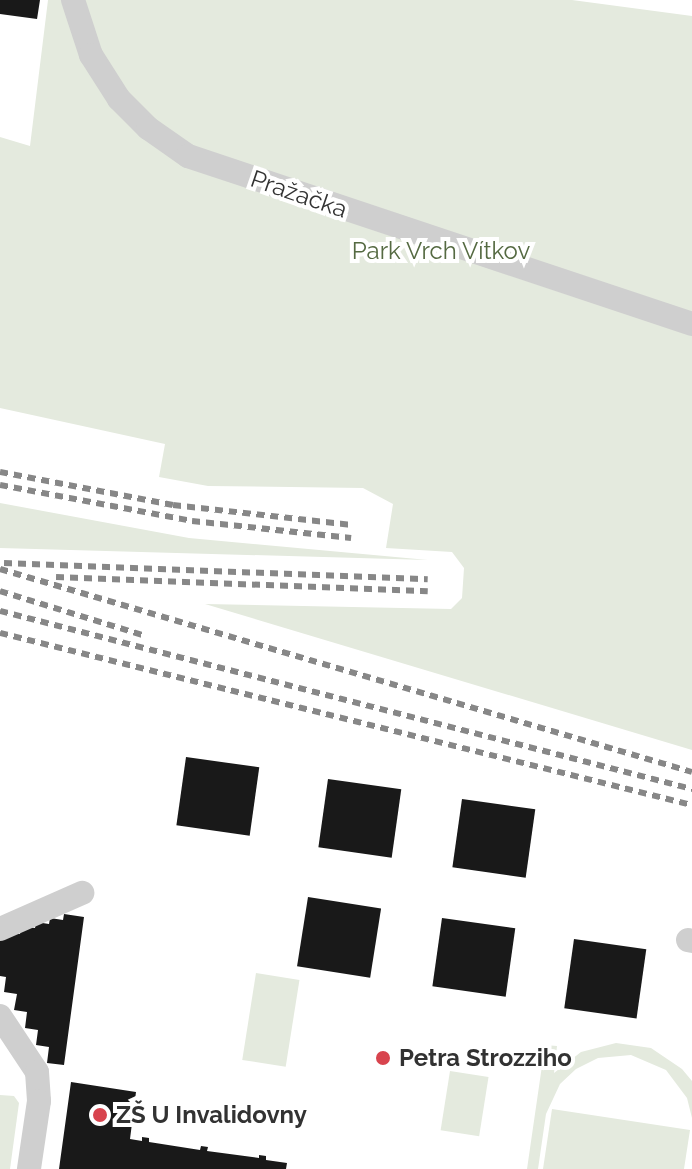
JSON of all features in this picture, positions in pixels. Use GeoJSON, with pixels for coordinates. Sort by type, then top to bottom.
{"type":"FeatureCollection","features":[{"type":"Feature","properties":{"kind":"street","name":"Pražačka"},"geometry":{"type":"LineString","coordinates":[[73,0],[91,55],[119,99],[148,128],[188,156],[692,324]]}},
{"type":"Feature","properties":{"kind":"street"},"geometry":{"type":"LineString","coordinates":[[0,929],[82,893]]}},
{"type":"Feature","properties":{"kind":"street"},"geometry":{"type":"LineString","coordinates":[[0,1016],[37,1072],[39,1101],[29,1169]]}},
{"type":"Feature","properties":{"kind":"green space","name":"Park Vrch Vítkov"},"geometry":{"type":"Polygon","coordinates":[[[48,0],[572,0],[692,16],[692,750],[205,604],[451,609],[462,598],[464,568],[452,552],[386,548],[393,504],[363,488],[208,486],[159,477],[165,444],[0,408],[0,137],[30,146],[48,0]]]}},
{"type":"Feature","properties":{"kind":"green space"},"geometry":{"type":"Polygon","coordinates":[[[0,503],[189,538],[428,560],[0,548],[0,503]]]}},
{"type":"Feature","properties":{"kind":"green space"},"geometry":{"type":"Polygon","coordinates":[[[256,973],[299,980],[286,1067],[242,1060],[256,973]]]}},
{"type":"Feature","properties":{"kind":"green space"},"geometry":{"type":"Polygon","coordinates":[[[616,1043],[651,1048],[682,1069],[692,1081],[692,1118],[687,1098],[666,1070],[631,1055],[598,1058],[576,1069],[560,1084],[546,1114],[538,1169],[527,1169],[545,1045],[557,1046],[554,1073],[581,1052],[616,1043]]]}},
{"type":"Feature","properties":{"kind":"green space"},"geometry":{"type":"Polygon","coordinates":[[[450,1071],[489,1077],[479,1136],[441,1130],[450,1071]]]}},
{"type":"Feature","properties":{"kind":"green space"},"geometry":{"type":"Polygon","coordinates":[[[0,1095],[14,1096],[19,1103],[10,1169],[0,1169],[0,1095]]]}},
{"type":"Feature","properties":{"kind":"green space"},"geometry":{"type":"Polygon","coordinates":[[[552,1109],[690,1130],[684,1169],[543,1169],[552,1109]]]}},
{"type":"Feature","properties":{"kind":"building"},"geometry":{"type":"Polygon","coordinates":[[[0,0],[40,0],[37,19],[0,14],[0,0]]]}},
{"type":"Feature","properties":{"kind":"building"},"geometry":{"type":"Polygon","coordinates":[[[186,757],[259,767],[250,836],[176,825],[186,757]]]}},
{"type":"Feature","properties":{"kind":"building"},"geometry":{"type":"Polygon","coordinates":[[[328,779],[401,789],[392,858],[318,847],[328,779]]]}},
{"type":"Feature","properties":{"kind":"building"},"geometry":{"type":"Polygon","coordinates":[[[462,799],[535,809],[526,878],[452,867],[462,799]]]}},
{"type":"Feature","properties":{"kind":"building"},"geometry":{"type":"Polygon","coordinates":[[[308,897],[381,909],[370,978],[297,966],[308,897]]]}},
{"type":"Feature","properties":{"kind":"building"},"geometry":{"type":"Polygon","coordinates":[[[64,914],[84,917],[64,1065],[47,1063],[49,1047],[36,1045],[38,1030],[25,1028],[27,1012],[14,1010],[17,994],[4,992],[6,977],[0,976],[0,938],[5,931],[20,934],[21,926],[35,928],[36,922],[49,924],[50,918],[63,920],[64,914]]]}},
{"type":"Feature","properties":{"kind":"building"},"geometry":{"type":"Polygon","coordinates":[[[442,918],[515,928],[506,997],[432,986],[442,918]]]}},
{"type":"Feature","properties":{"kind":"building"},"geometry":{"type":"Polygon","coordinates":[[[574,939],[646,949],[637,1018],[564,1008],[574,939]]]}},
{"type":"Feature","properties":{"kind":"building","name":"ZŠ U Invalidovny"},"geometry":{"type":"Polygon","coordinates":[[[71,1082],[136,1092],[130,1139],[142,1141],[142,1137],[149,1138],[149,1142],[200,1150],[201,1146],[208,1147],[207,1151],[259,1158],[259,1155],[266,1156],[266,1160],[287,1163],[286,1169],[59,1169],[71,1082]]]}},
{"type":"Feature","properties":{"kind":"railway"},"geometry":{"type":"LineString","coordinates":[[0,472],[173,505],[352,525]]}},
{"type":"Feature","properties":{"kind":"railway"},"geometry":{"type":"LineString","coordinates":[[0,485],[192,521],[351,538]]}},
{"type":"Feature","properties":{"kind":"railway"},"geometry":{"type":"LineString","coordinates":[[4,563],[428,579]]}},
{"type":"Feature","properties":{"kind":"railway"},"geometry":{"type":"LineString","coordinates":[[0,569],[692,772]]}},
{"type":"Feature","properties":{"kind":"railway"},"geometry":{"type":"LineString","coordinates":[[56,577],[428,591]]}},
{"type":"Feature","properties":{"kind":"railway"},"geometry":{"type":"LineString","coordinates":[[0,591],[145,636]]}},
{"type":"Feature","properties":{"kind":"railway"},"geometry":{"type":"LineString","coordinates":[[0,611],[692,789]]}},
{"type":"Feature","properties":{"kind":"railway"},"geometry":{"type":"LineString","coordinates":[[0,633],[692,805]]}},
{"type":"Feature","properties":{"kind":"place","name":"Petra Strozziho"},"geometry":{"type":"Point","coordinates":[383,1058]}},
{"type":"Feature","properties":{"kind":"place","name":"ZŠ U Invalidovny"},"geometry":{"type":"Point","coordinates":[100,1115]}}]}
